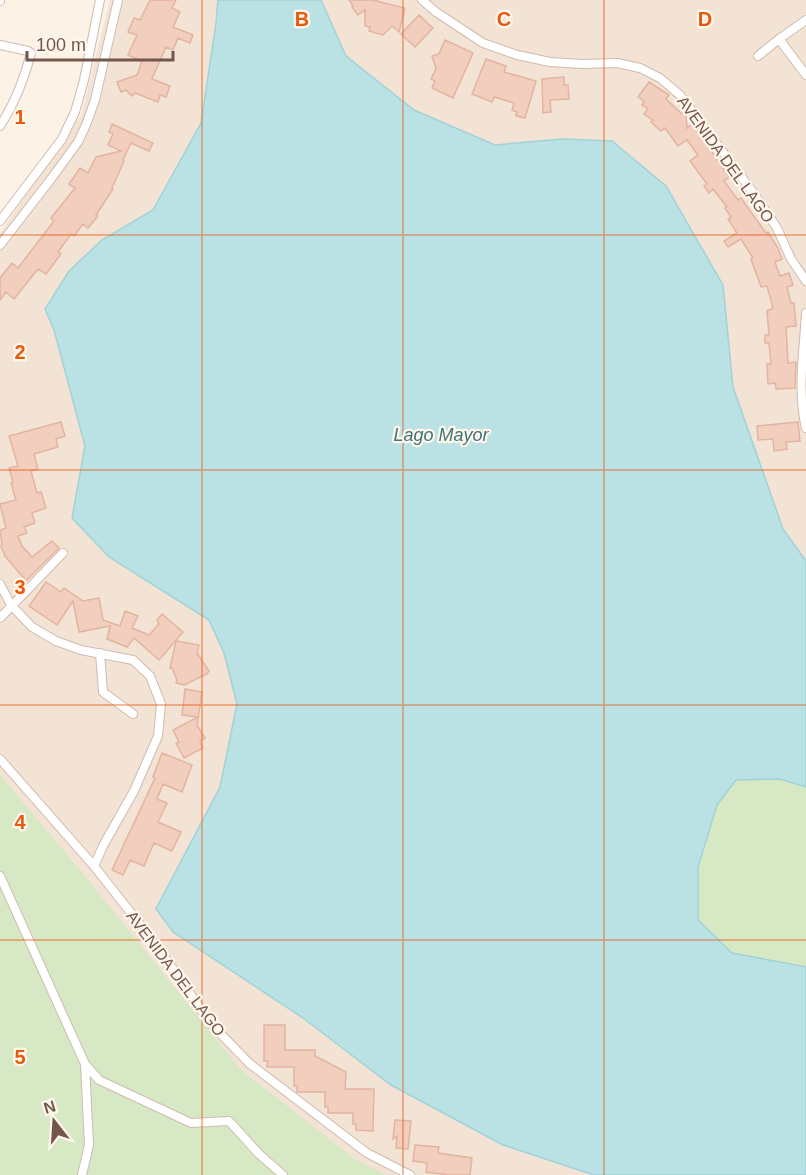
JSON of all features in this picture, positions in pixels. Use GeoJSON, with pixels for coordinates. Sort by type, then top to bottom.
{"type":"FeatureCollection","features":[{"type":"Feature","properties":{"kind":"street"},"geometry":{"type":"LineString","coordinates":[[0,221],[62,139],[75,112],[84,80],[100,0]]}},
{"type":"Feature","properties":{"kind":"street"},"geometry":{"type":"LineString","coordinates":[[0,245],[78,142],[95,100],[118,0]]}},
{"type":"Feature","properties":{"kind":"street","name":"AVENIDA DEL LAGO"},"geometry":{"type":"LineString","coordinates":[[422,0],[483,43],[517,55],[550,62],[617,63],[640,68],[660,78],[680,95],[755,195],[777,228],[791,259],[806,281]]}},
{"type":"Feature","properties":{"kind":"street"},"geometry":{"type":"LineString","coordinates":[[758,57],[806,20]]}},
{"type":"Feature","properties":{"kind":"street"},"geometry":{"type":"LineString","coordinates":[[779,39],[806,75]]}},
{"type":"Feature","properties":{"kind":"street"},"geometry":{"type":"LineString","coordinates":[[0,45],[31,53],[24,81],[12,108],[0,126]]}},
{"type":"Feature","properties":{"kind":"street"},"geometry":{"type":"LineString","coordinates":[[806,313],[801,373],[803,417],[806,428]]}},
{"type":"Feature","properties":{"kind":"street"},"geometry":{"type":"LineString","coordinates":[[0,618],[63,553]]}},
{"type":"Feature","properties":{"kind":"street"},"geometry":{"type":"LineString","coordinates":[[0,584],[11,605],[32,627],[56,641],[81,650],[133,660],[150,676],[161,704],[158,736],[134,791],[94,866]]}},
{"type":"Feature","properties":{"kind":"street"},"geometry":{"type":"LineString","coordinates":[[100,653],[103,692],[133,714]]}},
{"type":"Feature","properties":{"kind":"street","name":"AVENIDA DEL LAGO"},"geometry":{"type":"LineString","coordinates":[[0,759],[94,866],[157,946],[211,1024],[250,1064],[367,1153],[410,1175]]}},
{"type":"Feature","properties":{"kind":"street"},"geometry":{"type":"LineString","coordinates":[[0,876],[85,1064],[99,1080],[190,1123],[229,1121],[259,1154],[283,1175]]}},
{"type":"Feature","properties":{"kind":"street"},"geometry":{"type":"LineString","coordinates":[[82,1175],[88,1145],[85,1064]]}},
{"type":"Feature","properties":{"kind":"shaded area","name":"Lago Mayor"},"geometry":{"type":"Polygon","coordinates":[[[110,0],[806,0],[806,1175],[0,1175],[0,233],[81,115],[110,0]]]}},
{"type":"Feature","properties":{"kind":"green space"},"geometry":{"type":"Polygon","coordinates":[[[0,775],[85,876],[240,1069],[356,1160],[386,1175],[0,1175],[0,775]]]}},
{"type":"Feature","properties":{"kind":"green space"},"geometry":{"type":"Polygon","coordinates":[[[736,779],[780,779],[806,787],[806,967],[732,953],[698,921],[698,867],[717,805],[736,779]]]}},
{"type":"Feature","properties":{"kind":"water","name":"Lago Mayor"},"geometry":{"type":"Polygon","coordinates":[[[218,0],[321,0],[346,56],[414,110],[495,145],[562,139],[612,141],[666,186],[723,285],[733,387],[783,529],[806,561],[806,787],[780,779],[736,780],[717,805],[698,867],[698,920],[732,953],[806,967],[806,1175],[594,1175],[503,1145],[391,1085],[303,1018],[173,932],[156,909],[220,787],[237,704],[224,653],[209,620],[109,557],[72,518],[85,446],[54,330],[45,309],[69,271],[102,240],[153,210],[201,123],[218,0]]]}},
{"type":"Feature","properties":{"kind":"building"},"geometry":{"type":"Polygon","coordinates":[[[150,0],[176,0],[172,8],[180,12],[173,27],[193,35],[190,43],[178,38],[173,50],[166,47],[152,79],[170,86],[166,97],[160,95],[158,102],[135,93],[132,96],[126,90],[121,92],[117,82],[137,75],[142,61],[128,55],[137,35],[128,32],[134,18],[140,20],[150,0]]]}},
{"type":"Feature","properties":{"kind":"building"},"geometry":{"type":"Polygon","coordinates":[[[349,0],[378,0],[376,1],[405,8],[399,32],[392,26],[383,35],[369,31],[370,27],[365,26],[365,10],[358,15],[349,0]]]}},
{"type":"Feature","properties":{"kind":"building"},"geometry":{"type":"Polygon","coordinates":[[[419,15],[433,28],[415,47],[401,34],[419,15]]]}},
{"type":"Feature","properties":{"kind":"building"},"geometry":{"type":"Polygon","coordinates":[[[445,40],[473,53],[453,98],[432,88],[435,81],[431,79],[436,69],[432,56],[439,54],[445,40]]]}},
{"type":"Feature","properties":{"kind":"building"},"geometry":{"type":"Polygon","coordinates":[[[486,59],[506,66],[504,72],[536,81],[525,118],[516,116],[517,112],[512,110],[514,103],[494,97],[492,102],[472,94],[486,59]]]}},
{"type":"Feature","properties":{"kind":"building"},"geometry":{"type":"Polygon","coordinates":[[[564,77],[564,85],[568,85],[569,99],[550,100],[551,112],[543,113],[542,79],[564,77]]]}},
{"type":"Feature","properties":{"kind":"building"},"geometry":{"type":"Polygon","coordinates":[[[649,82],[669,95],[666,99],[681,113],[686,113],[687,128],[693,123],[729,177],[724,181],[738,200],[741,198],[778,248],[782,259],[775,262],[780,276],[789,273],[793,285],[787,287],[791,303],[794,303],[796,326],[786,327],[788,363],[796,362],[795,388],[776,389],[775,383],[768,384],[767,364],[771,364],[769,343],[765,343],[765,335],[769,335],[767,311],[773,308],[767,286],[761,287],[751,259],[753,258],[741,239],[728,247],[724,241],[737,233],[728,219],[731,217],[725,208],[727,207],[713,189],[709,193],[704,186],[707,184],[690,161],[698,155],[687,140],[678,146],[665,128],[661,131],[651,122],[653,120],[644,114],[648,109],[642,105],[644,101],[638,97],[649,82]]]}},
{"type":"Feature","properties":{"kind":"building"},"geometry":{"type":"Polygon","coordinates":[[[112,124],[153,143],[149,151],[131,143],[113,189],[96,215],[98,216],[88,228],[83,224],[74,236],[71,234],[58,252],[61,254],[46,274],[38,269],[14,299],[6,292],[0,300],[0,278],[12,263],[18,268],[54,221],[51,218],[75,188],[69,184],[80,168],[88,173],[96,157],[121,151],[108,145],[113,134],[109,132],[112,124]]]}},
{"type":"Feature","properties":{"kind":"building"},"geometry":{"type":"Polygon","coordinates":[[[61,422],[65,436],[56,439],[58,447],[34,454],[38,469],[31,471],[37,493],[41,492],[46,508],[32,513],[35,523],[24,527],[27,533],[18,536],[22,546],[32,557],[52,541],[59,548],[26,581],[5,556],[1,546],[0,530],[6,528],[0,504],[16,500],[9,468],[18,466],[9,436],[61,422]]]}},
{"type":"Feature","properties":{"kind":"building"},"geometry":{"type":"Polygon","coordinates":[[[798,422],[800,441],[786,442],[787,449],[774,451],[773,439],[758,440],[757,426],[798,422]]]}},
{"type":"Feature","properties":{"kind":"building"},"geometry":{"type":"Polygon","coordinates":[[[46,582],[61,592],[64,588],[83,601],[99,598],[103,620],[120,626],[125,611],[138,616],[132,628],[149,635],[159,624],[157,620],[162,614],[183,632],[159,660],[134,638],[127,647],[107,639],[110,626],[79,632],[73,601],[57,625],[29,606],[46,582]]]}},
{"type":"Feature","properties":{"kind":"building"},"geometry":{"type":"Polygon","coordinates":[[[176,641],[199,645],[197,653],[209,671],[207,674],[184,685],[176,683],[177,680],[170,668],[176,641]]]}},
{"type":"Feature","properties":{"kind":"building"},"geometry":{"type":"Polygon","coordinates":[[[185,689],[202,692],[197,725],[205,738],[200,741],[203,748],[184,758],[176,743],[179,742],[173,730],[198,717],[182,715],[185,689]]]}},
{"type":"Feature","properties":{"kind":"building"},"geometry":{"type":"Polygon","coordinates":[[[162,753],[192,765],[182,792],[163,784],[157,799],[167,803],[158,822],[181,832],[172,851],[154,843],[144,866],[130,860],[123,875],[112,870],[155,778],[153,777],[162,753]]]}},
{"type":"Feature","properties":{"kind":"building"},"geometry":{"type":"Polygon","coordinates":[[[264,1025],[285,1025],[285,1050],[315,1050],[315,1056],[346,1072],[345,1089],[374,1089],[373,1131],[356,1130],[356,1124],[353,1124],[353,1113],[328,1113],[328,1107],[325,1107],[325,1092],[297,1092],[297,1086],[294,1086],[294,1067],[267,1067],[268,1061],[264,1061],[264,1025]]]}},
{"type":"Feature","properties":{"kind":"building"},"geometry":{"type":"Polygon","coordinates":[[[395,1120],[411,1121],[408,1149],[396,1148],[397,1136],[393,1139],[395,1120]]]}},
{"type":"Feature","properties":{"kind":"building"},"geometry":{"type":"Polygon","coordinates":[[[415,1145],[439,1147],[438,1153],[472,1158],[470,1175],[426,1172],[427,1163],[413,1161],[415,1145]]]}}]}
